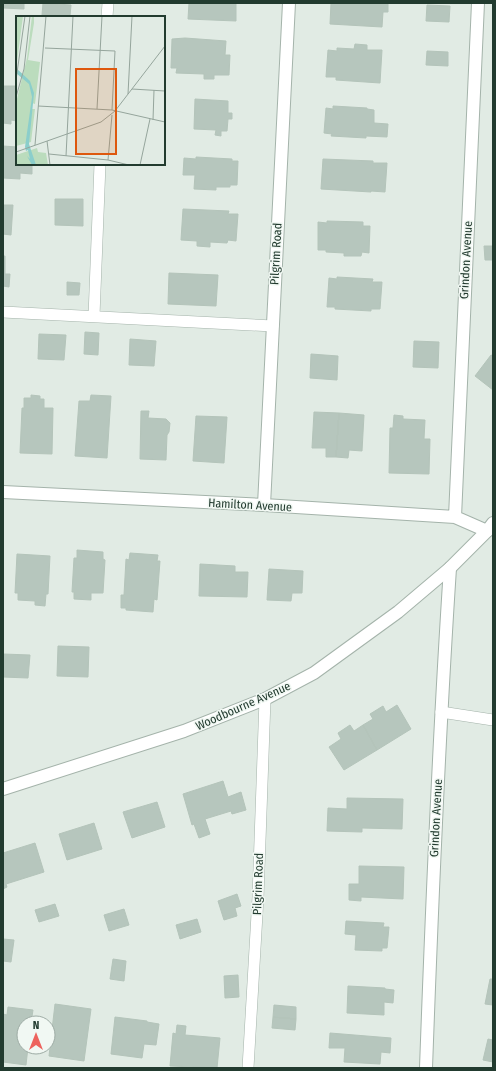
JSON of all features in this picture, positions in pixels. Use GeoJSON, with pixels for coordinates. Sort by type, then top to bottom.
{"type":"FeatureCollection","features":[{"type":"Feature","properties":{"kind":"street","name":"Pilgrim Road"},"geometry":{"type":"LineString","coordinates":[[264,506],[289,3]]}},
{"type":"Feature","properties":{"kind":"street","name":"Grindon Avenue"},"geometry":{"type":"LineString","coordinates":[[455,517],[478,3]]}},
{"type":"Feature","properties":{"kind":"street","name":"Hamilton Avenue"},"geometry":{"type":"LineString","coordinates":[[3,492],[455,517],[491,529]]}},
{"type":"Feature","properties":{"kind":"street","name":"Woodbourne Avenue"},"geometry":{"type":"LineString","coordinates":[[3,789],[184,731],[265,699],[314,673],[398,612],[450,568],[491,529]]}},
{"type":"Feature","properties":{"kind":"street","name":"Grindon Avenue"},"geometry":{"type":"LineString","coordinates":[[426,1068],[431,915],[450,568]]}},
{"type":"Feature","properties":{"kind":"lane"},"geometry":{"type":"LineString","coordinates":[[107,16],[108,3]]}},
{"type":"Feature","properties":{"kind":"lane"},"geometry":{"type":"LineString","coordinates":[[94,316],[100,165]]}},
{"type":"Feature","properties":{"kind":"lane"},"geometry":{"type":"LineString","coordinates":[[3,312],[273,326]]}},
{"type":"Feature","properties":{"kind":"lane","name":"Pilgrim Road"},"geometry":{"type":"LineString","coordinates":[[248,1068],[258,897],[265,699]]}},
{"type":"Feature","properties":{"kind":"lane"},"geometry":{"type":"LineString","coordinates":[[441,712],[493,720]]}},
{"type":"Feature","properties":{"kind":"building"},"geometry":{"type":"Polygon","coordinates":[[[3,3],[24,3],[24,9],[3,8],[3,3]]]}},
{"type":"Feature","properties":{"kind":"building"},"geometry":{"type":"Polygon","coordinates":[[[43,3],[71,5],[70,16],[42,15],[43,3]]]}},
{"type":"Feature","properties":{"kind":"building"},"geometry":{"type":"Polygon","coordinates":[[[189,3],[236,3],[236,21],[188,19],[189,3]]]}},
{"type":"Feature","properties":{"kind":"building"},"geometry":{"type":"Polygon","coordinates":[[[331,3],[388,3],[388,12],[383,12],[382,27],[330,24],[331,3]]]}},
{"type":"Feature","properties":{"kind":"building"},"geometry":{"type":"Polygon","coordinates":[[[427,5],[450,6],[449,22],[426,21],[427,5]]]}},
{"type":"Feature","properties":{"kind":"building"},"geometry":{"type":"Polygon","coordinates":[[[185,38],[226,41],[225,55],[230,55],[229,75],[214,75],[214,79],[204,79],[204,74],[176,73],[177,68],[171,68],[172,39],[185,38]]]}},
{"type":"Feature","properties":{"kind":"building"},"geometry":{"type":"Polygon","coordinates":[[[355,44],[367,45],[367,50],[382,50],[380,83],[336,80],[336,77],[326,77],[328,50],[337,51],[337,48],[354,49],[355,44]]]}},
{"type":"Feature","properties":{"kind":"building"},"geometry":{"type":"Polygon","coordinates":[[[427,51],[448,52],[448,66],[426,65],[427,51]]]}},
{"type":"Feature","properties":{"kind":"building"},"geometry":{"type":"Polygon","coordinates":[[[3,86],[16,86],[16,121],[11,120],[11,124],[3,123],[3,86]]]}},
{"type":"Feature","properties":{"kind":"building"},"geometry":{"type":"Polygon","coordinates":[[[195,99],[228,101],[228,113],[232,113],[232,119],[228,119],[227,131],[221,131],[221,136],[215,135],[216,130],[194,129],[195,99]]]}},
{"type":"Feature","properties":{"kind":"building"},"geometry":{"type":"Polygon","coordinates":[[[333,106],[367,108],[374,110],[374,123],[388,124],[387,137],[366,136],[366,138],[331,136],[332,134],[324,133],[326,108],[333,109],[333,106]]]}},
{"type":"Feature","properties":{"kind":"building"},"geometry":{"type":"Polygon","coordinates":[[[3,146],[16,147],[16,165],[32,165],[32,174],[20,173],[20,179],[3,178],[3,146]]]}},
{"type":"Feature","properties":{"kind":"building"},"geometry":{"type":"Polygon","coordinates":[[[196,157],[232,159],[232,161],[238,161],[237,185],[230,185],[230,187],[216,187],[216,190],[194,189],[195,175],[183,175],[184,158],[196,159],[196,157]]]}},
{"type":"Feature","properties":{"kind":"building"},"geometry":{"type":"Polygon","coordinates":[[[323,159],[387,163],[385,192],[321,189],[323,159]]]}},
{"type":"Feature","properties":{"kind":"building"},"geometry":{"type":"Polygon","coordinates":[[[55,199],[83,199],[83,226],[55,225],[55,199]]]}},
{"type":"Feature","properties":{"kind":"building"},"geometry":{"type":"Polygon","coordinates":[[[3,205],[13,205],[11,235],[3,234],[3,205]]]}},
{"type":"Feature","properties":{"kind":"building"},"geometry":{"type":"Polygon","coordinates":[[[183,209],[229,211],[228,214],[238,214],[236,241],[228,240],[227,243],[210,242],[210,247],[197,246],[197,241],[181,240],[183,209]]]}},
{"type":"Feature","properties":{"kind":"building"},"geometry":{"type":"Polygon","coordinates":[[[327,221],[363,222],[363,226],[370,226],[369,253],[362,252],[361,256],[344,256],[344,253],[318,250],[318,222],[327,223],[327,221]]]}},
{"type":"Feature","properties":{"kind":"building"},"geometry":{"type":"Polygon","coordinates":[[[484,246],[493,246],[493,260],[485,260],[484,246]]]}},
{"type":"Feature","properties":{"kind":"building"},"geometry":{"type":"Polygon","coordinates":[[[3,256],[5,256],[5,274],[10,274],[9,287],[3,286],[3,256]]]}},
{"type":"Feature","properties":{"kind":"building"},"geometry":{"type":"Polygon","coordinates":[[[169,273],[218,275],[216,306],[168,304],[169,273]]]}},
{"type":"Feature","properties":{"kind":"building"},"geometry":{"type":"Polygon","coordinates":[[[337,277],[373,279],[372,282],[382,282],[380,309],[371,309],[371,311],[335,309],[335,307],[327,307],[329,278],[337,279],[337,277]]]}},
{"type":"Feature","properties":{"kind":"building"},"geometry":{"type":"Polygon","coordinates":[[[67,282],[80,283],[79,295],[67,295],[67,282]]]}},
{"type":"Feature","properties":{"kind":"building"},"geometry":{"type":"Polygon","coordinates":[[[85,332],[99,333],[98,355],[84,354],[85,332]]]}},
{"type":"Feature","properties":{"kind":"building"},"geometry":{"type":"Polygon","coordinates":[[[39,334],[66,335],[64,360],[38,359],[39,334]]]}},
{"type":"Feature","properties":{"kind":"building"},"geometry":{"type":"Polygon","coordinates":[[[130,339],[156,341],[154,366],[129,365],[130,339]]]}},
{"type":"Feature","properties":{"kind":"building"},"geometry":{"type":"Polygon","coordinates":[[[414,341],[439,342],[438,368],[413,367],[414,341]]]}},
{"type":"Feature","properties":{"kind":"building"},"geometry":{"type":"Polygon","coordinates":[[[311,354],[338,356],[337,380],[310,378],[311,354]]]}},
{"type":"Feature","properties":{"kind":"building"},"geometry":{"type":"Polygon","coordinates":[[[491,355],[493,356],[493,390],[475,376],[491,355]]]}},
{"type":"Feature","properties":{"kind":"building"},"geometry":{"type":"Polygon","coordinates":[[[31,395],[40,396],[40,399],[44,399],[44,408],[53,408],[52,454],[20,453],[22,408],[24,408],[24,398],[31,398],[31,395]]]}},
{"type":"Feature","properties":{"kind":"building"},"geometry":{"type":"Polygon","coordinates":[[[91,395],[111,396],[107,458],[75,456],[79,401],[90,401],[91,395]]]}},
{"type":"Feature","properties":{"kind":"building"},"geometry":{"type":"Polygon","coordinates":[[[141,411],[149,411],[148,418],[166,419],[170,423],[169,432],[167,435],[166,460],[140,459],[141,411]]]}},
{"type":"Feature","properties":{"kind":"building"},"geometry":{"type":"Polygon","coordinates":[[[314,412],[339,413],[336,457],[326,457],[326,448],[312,448],[314,412]]]}},
{"type":"Feature","properties":{"kind":"building"},"geometry":{"type":"Polygon","coordinates":[[[339,413],[364,415],[362,451],[349,450],[348,458],[336,457],[339,413]]]}},
{"type":"Feature","properties":{"kind":"building"},"geometry":{"type":"Polygon","coordinates":[[[394,415],[403,416],[403,419],[425,420],[424,439],[430,439],[429,474],[389,473],[390,428],[393,428],[394,415]]]}},
{"type":"Feature","properties":{"kind":"building"},"geometry":{"type":"Polygon","coordinates":[[[196,416],[227,417],[224,463],[193,461],[196,416]]]}},
{"type":"Feature","properties":{"kind":"building"},"geometry":{"type":"Polygon","coordinates":[[[77,550],[103,552],[103,559],[105,560],[103,593],[91,593],[91,600],[74,599],[74,592],[72,592],[74,558],[77,558],[77,550]]]}},
{"type":"Feature","properties":{"kind":"building"},"geometry":{"type":"Polygon","coordinates":[[[130,553],[158,555],[157,561],[160,561],[157,600],[154,599],[153,612],[126,610],[126,608],[121,608],[121,595],[124,595],[126,559],[129,560],[130,553]]]}},
{"type":"Feature","properties":{"kind":"building"},"geometry":{"type":"Polygon","coordinates":[[[17,554],[50,556],[48,594],[46,594],[45,606],[35,605],[35,601],[18,600],[18,593],[15,593],[17,554]]]}},
{"type":"Feature","properties":{"kind":"building"},"geometry":{"type":"Polygon","coordinates":[[[200,564],[235,566],[235,572],[248,572],[247,597],[199,596],[200,564]]]}},
{"type":"Feature","properties":{"kind":"building"},"geometry":{"type":"Polygon","coordinates":[[[269,569],[303,571],[302,593],[292,593],[291,601],[267,600],[269,569]]]}},
{"type":"Feature","properties":{"kind":"building"},"geometry":{"type":"Polygon","coordinates":[[[58,646],[89,647],[88,677],[57,676],[58,646]]]}},
{"type":"Feature","properties":{"kind":"building"},"geometry":{"type":"Polygon","coordinates":[[[3,654],[30,655],[28,678],[3,677],[3,654]]]}},
{"type":"Feature","properties":{"kind":"building"},"geometry":{"type":"Polygon","coordinates":[[[397,705],[411,729],[377,750],[363,725],[373,719],[370,714],[383,706],[386,712],[397,705]]]}},
{"type":"Feature","properties":{"kind":"building"},"geometry":{"type":"Polygon","coordinates":[[[350,725],[354,731],[363,725],[377,750],[344,770],[329,747],[341,739],[338,733],[350,725]]]}},
{"type":"Feature","properties":{"kind":"building"},"geometry":{"type":"Polygon","coordinates":[[[223,781],[228,797],[241,792],[246,810],[232,814],[231,811],[205,819],[210,834],[199,838],[194,824],[192,825],[183,794],[223,781]]]}},
{"type":"Feature","properties":{"kind":"building"},"geometry":{"type":"Polygon","coordinates":[[[347,798],[403,799],[402,829],[362,828],[362,832],[327,831],[328,808],[347,809],[347,798]]]}},
{"type":"Feature","properties":{"kind":"building"},"geometry":{"type":"Polygon","coordinates":[[[157,802],[165,827],[132,838],[123,812],[157,802]]]}},
{"type":"Feature","properties":{"kind":"building"},"geometry":{"type":"Polygon","coordinates":[[[94,823],[102,849],[67,860],[59,834],[94,823]]]}},
{"type":"Feature","properties":{"kind":"building"},"geometry":{"type":"Polygon","coordinates":[[[35,843],[44,872],[6,884],[7,887],[3,889],[3,853],[35,843]]]}},
{"type":"Feature","properties":{"kind":"building"},"geometry":{"type":"Polygon","coordinates":[[[359,866],[404,867],[403,899],[361,897],[361,901],[349,900],[349,884],[359,884],[359,866]]]}},
{"type":"Feature","properties":{"kind":"building"},"geometry":{"type":"Polygon","coordinates":[[[237,894],[241,906],[235,908],[237,916],[224,920],[218,901],[237,894]]]}},
{"type":"Feature","properties":{"kind":"building"},"geometry":{"type":"Polygon","coordinates":[[[55,904],[59,916],[39,922],[35,910],[55,904]]]}},
{"type":"Feature","properties":{"kind":"building"},"geometry":{"type":"Polygon","coordinates":[[[124,909],[129,925],[109,931],[104,915],[124,909]]]}},
{"type":"Feature","properties":{"kind":"building"},"geometry":{"type":"Polygon","coordinates":[[[197,919],[201,932],[180,939],[176,925],[197,919]]]}},
{"type":"Feature","properties":{"kind":"building"},"geometry":{"type":"Polygon","coordinates":[[[346,921],[384,923],[383,927],[389,927],[387,948],[382,948],[382,951],[355,950],[356,935],[345,934],[346,921]]]}},
{"type":"Feature","properties":{"kind":"building"},"geometry":{"type":"Polygon","coordinates":[[[3,939],[14,940],[11,962],[3,961],[3,939]]]}},
{"type":"Feature","properties":{"kind":"building"},"geometry":{"type":"Polygon","coordinates":[[[113,959],[126,961],[124,981],[110,979],[113,959]]]}},
{"type":"Feature","properties":{"kind":"building"},"geometry":{"type":"Polygon","coordinates":[[[238,975],[239,997],[225,998],[224,976],[238,975]]]}},
{"type":"Feature","properties":{"kind":"building"},"geometry":{"type":"Polygon","coordinates":[[[490,979],[493,979],[493,1005],[485,1004],[490,979]]]}},
{"type":"Feature","properties":{"kind":"building"},"geometry":{"type":"Polygon","coordinates":[[[348,986],[385,988],[394,990],[393,1003],[384,1002],[384,1015],[347,1013],[348,986]]]}},
{"type":"Feature","properties":{"kind":"building"},"geometry":{"type":"Polygon","coordinates":[[[55,1004],[91,1009],[84,1061],[49,1056],[56,1055],[56,1015],[54,1015],[55,1004]]]}},
{"type":"Feature","properties":{"kind":"building"},"geometry":{"type":"Polygon","coordinates":[[[274,1005],[296,1007],[296,1019],[273,1017],[274,1005]]]}},
{"type":"Feature","properties":{"kind":"building"},"geometry":{"type":"Polygon","coordinates":[[[8,1007],[33,1010],[32,1015],[16,1015],[16,1055],[27,1055],[26,1065],[3,1062],[3,1014],[7,1015],[8,1007]]]}},
{"type":"Feature","properties":{"kind":"building"},"geometry":{"type":"Polygon","coordinates":[[[115,1017],[159,1024],[156,1045],[144,1044],[142,1058],[111,1054],[115,1017]]]}},
{"type":"Feature","properties":{"kind":"building"},"geometry":{"type":"Polygon","coordinates":[[[273,1017],[296,1019],[295,1030],[272,1028],[273,1017]]]}},
{"type":"Feature","properties":{"kind":"building"},"geometry":{"type":"Polygon","coordinates":[[[177,1025],[186,1026],[185,1035],[220,1038],[217,1068],[170,1066],[173,1033],[176,1034],[177,1025]]]}},
{"type":"Feature","properties":{"kind":"building"},"geometry":{"type":"Polygon","coordinates":[[[330,1033],[391,1038],[390,1053],[381,1052],[380,1064],[344,1062],[345,1048],[329,1048],[330,1033]]]}},
{"type":"Feature","properties":{"kind":"building"},"geometry":{"type":"Polygon","coordinates":[[[488,1039],[493,1040],[493,1062],[483,1060],[488,1039]]]}}]}
